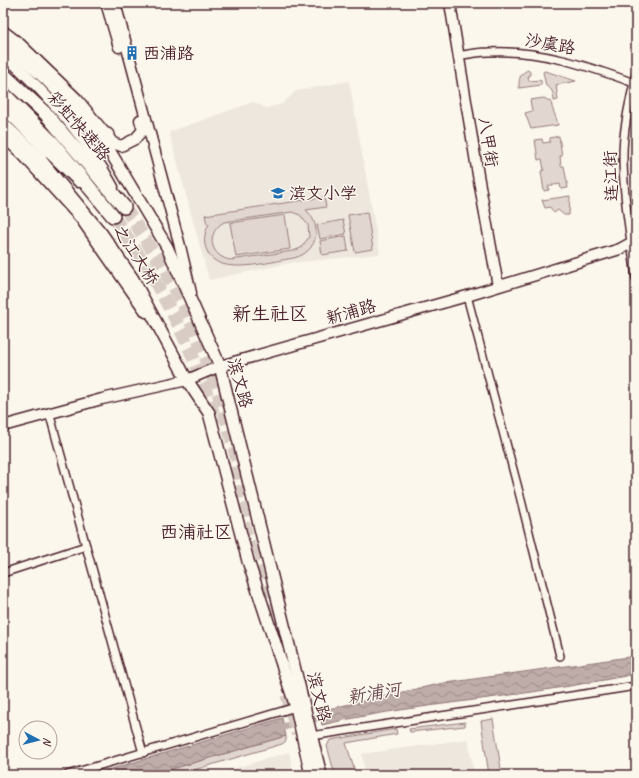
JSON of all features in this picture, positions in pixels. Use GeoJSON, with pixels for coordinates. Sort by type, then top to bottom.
{"type":"FeatureCollection","features":[{"type":"Feature","properties":{"kind":"highway"},"geometry":{"type":"LineString","coordinates":[[3,40],[23,56],[100,134],[107,135]]}},
{"type":"Feature","properties":{"kind":"highway","name":"彩虹快速路"},"geometry":{"type":"LineString","coordinates":[[3,74],[46,114],[122,203]]}},
{"type":"Feature","properties":{"kind":"highway","name":"彩虹快速路"},"geometry":{"type":"LineString","coordinates":[[3,93],[35,123],[82,177],[113,216]]}},
{"type":"Feature","properties":{"kind":"highway"},"geometry":{"type":"LineString","coordinates":[[3,125],[40,160]]}},
{"type":"Feature","properties":{"kind":"main road"},"geometry":{"type":"LineString","coordinates":[[3,31],[20,44],[76,99],[113,143],[121,146],[135,139],[143,130],[106,3]]}},
{"type":"Feature","properties":{"kind":"main road","name":"滨文路"},"geometry":{"type":"LineString","coordinates":[[114,3],[180,246],[190,292],[220,366],[300,706],[321,775]]}},
{"type":"Feature","properties":{"kind":"main road","name":"八甲街"},"geometry":{"type":"LineString","coordinates":[[450,3],[498,286]]}},
{"type":"Feature","properties":{"kind":"main road"},"geometry":{"type":"LineString","coordinates":[[3,54],[46,95],[72,124],[98,160],[122,203]]}},
{"type":"Feature","properties":{"kind":"main road"},"geometry":{"type":"LineString","coordinates":[[3,108],[113,216]]}},
{"type":"Feature","properties":{"kind":"main road","name":"之江大桥"},"geometry":{"type":"LineString","coordinates":[[107,135],[105,143],[167,247],[203,327]]}},
{"type":"Feature","properties":{"kind":"main road"},"geometry":{"type":"LineString","coordinates":[[3,136],[22,154],[81,219],[167,342]]}},
{"type":"Feature","properties":{"kind":"main road","name":"之江大桥"},"geometry":{"type":"LineString","coordinates":[[40,160],[102,234],[133,279],[187,380]]}},
{"type":"Feature","properties":{"kind":"main road","name":"新浦路"},"geometry":{"type":"LineString","coordinates":[[3,426],[49,412],[187,380],[220,366],[467,296],[634,243]]}},
{"type":"Feature","properties":{"kind":"main road","name":"滨文路"},"geometry":{"type":"LineString","coordinates":[[187,380],[209,413],[248,562],[300,706]]}},
{"type":"Feature","properties":{"kind":"main road","name":"滨文路"},"geometry":{"type":"LineString","coordinates":[[310,741],[311,775]]}},
{"type":"Feature","properties":{"kind":"street","name":"沙虞路"},"geometry":{"type":"LineString","coordinates":[[458,56],[489,52],[538,55],[587,66],[634,83]]}},
{"type":"Feature","properties":{"kind":"street","name":"连江街"},"geometry":{"type":"LineString","coordinates":[[636,74],[626,119],[623,155],[626,198],[634,243],[636,278]]}},
{"type":"Feature","properties":{"kind":"street"},"geometry":{"type":"LineString","coordinates":[[467,296],[520,492],[560,656]]}},
{"type":"Feature","properties":{"kind":"street"},"geometry":{"type":"LineString","coordinates":[[49,412],[143,753]]}},
{"type":"Feature","properties":{"kind":"street"},"geometry":{"type":"LineString","coordinates":[[3,573],[86,546]]}},
{"type":"Feature","properties":{"kind":"street"},"geometry":{"type":"LineString","coordinates":[[310,741],[636,686]]}},
{"type":"Feature","properties":{"kind":"street"},"geometry":{"type":"LineString","coordinates":[[67,775],[300,706]]}},
{"type":"Feature","properties":{"kind":"shaded area"},"geometry":{"type":"Polygon","coordinates":[[[528,70],[530,72],[530,76],[528,76],[529,81],[541,80],[541,85],[519,88],[520,77],[528,70]]]}},
{"type":"Feature","properties":{"kind":"shaded area"},"geometry":{"type":"Polygon","coordinates":[[[545,71],[576,81],[556,85],[558,100],[554,101],[550,88],[546,86],[543,72],[545,71]]]}},
{"type":"Feature","properties":{"kind":"shaded area","name":"滨文小学"},"geometry":{"type":"Polygon","coordinates":[[[349,81],[380,254],[290,263],[209,280],[169,132],[253,102],[266,108],[282,104],[296,91],[349,81]]]}},
{"type":"Feature","properties":{"kind":"shaded area"},"geometry":{"type":"Polygon","coordinates":[[[544,98],[551,102],[558,125],[531,129],[525,113],[532,111],[530,100],[544,98]]]}},
{"type":"Feature","properties":{"kind":"shaded area"},"geometry":{"type":"Polygon","coordinates":[[[559,136],[562,156],[560,156],[561,166],[564,166],[568,188],[561,189],[560,184],[548,186],[549,190],[544,191],[541,171],[544,170],[542,159],[538,160],[535,140],[542,139],[543,143],[550,142],[550,138],[559,136]]]}},
{"type":"Feature","properties":{"kind":"shaded area"},"geometry":{"type":"Polygon","coordinates":[[[570,196],[569,215],[564,215],[558,210],[554,213],[550,207],[545,208],[542,200],[570,196]]]}},
{"type":"Feature","properties":{"kind":"shaded area"},"geometry":{"type":"Polygon","coordinates":[[[324,197],[326,207],[306,210],[315,223],[316,231],[313,244],[302,255],[294,258],[246,266],[222,264],[213,259],[207,251],[205,244],[205,234],[209,224],[207,224],[205,215],[324,197]],[[292,212],[224,222],[218,226],[212,237],[214,249],[223,258],[230,260],[293,251],[301,248],[309,237],[308,225],[300,215],[292,212]]]}},
{"type":"Feature","properties":{"kind":"shaded area"},"geometry":{"type":"Polygon","coordinates":[[[367,212],[373,249],[355,252],[348,215],[367,212]]]}},
{"type":"Feature","properties":{"kind":"shaded area"},"geometry":{"type":"Polygon","coordinates":[[[285,215],[290,249],[236,257],[230,223],[285,215]]]}},
{"type":"Feature","properties":{"kind":"shaded area"},"geometry":{"type":"Polygon","coordinates":[[[343,220],[346,234],[320,239],[317,225],[343,220]]]}},
{"type":"Feature","properties":{"kind":"shaded area"},"geometry":{"type":"Polygon","coordinates":[[[346,236],[348,251],[322,255],[320,241],[346,236]]]}},
{"type":"Feature","properties":{"kind":"shaded area"},"geometry":{"type":"Polygon","coordinates":[[[493,719],[502,775],[489,775],[481,721],[493,719]]]}},
{"type":"Feature","properties":{"kind":"shaded area"},"geometry":{"type":"Polygon","coordinates":[[[465,722],[465,726],[410,732],[409,729],[465,722]]]}},
{"type":"Feature","properties":{"kind":"shaded area"},"geometry":{"type":"Polygon","coordinates":[[[396,729],[397,734],[346,743],[356,775],[335,775],[327,746],[330,740],[396,729]]]}},
{"type":"Feature","properties":{"kind":"shaded area"},"geometry":{"type":"Polygon","coordinates":[[[286,736],[286,741],[282,744],[177,775],[151,775],[286,736]]]}},
{"type":"Feature","properties":{"kind":"shaded area"},"geometry":{"type":"Polygon","coordinates":[[[468,739],[474,775],[365,775],[362,754],[468,739]]]}},
{"type":"Feature","properties":{"kind":"shaded area"},"geometry":{"type":"Polygon","coordinates":[[[289,752],[294,775],[213,775],[289,752]]]}},
{"type":"Feature","properties":{"kind":"water"},"geometry":{"type":"Polygon","coordinates":[[[636,656],[636,674],[583,684],[387,712],[322,725],[319,711],[439,684],[636,656]]]}},
{"type":"Feature","properties":{"kind":"water"},"geometry":{"type":"Polygon","coordinates":[[[282,718],[286,736],[151,775],[91,775],[282,718]]]}},
{"type":"Feature","properties":{"kind":"waterway","name":"新浦河"},"geometry":{"type":"LineString","coordinates":[[275,729],[329,715]]}},
{"type":"Feature","properties":{"kind":"tunnel"},"geometry":{"type":"LineString","coordinates":[[124,207],[164,270],[176,292],[207,360],[230,434],[252,518]]}},
{"type":"Feature","properties":{"kind":"tunnel"},"geometry":{"type":"LineString","coordinates":[[113,216],[145,265],[186,341],[216,423]]}},
{"type":"Feature","properties":{"kind":"tunnel"},"geometry":{"type":"LineString","coordinates":[[229,468],[254,563]]}},
{"type":"Feature","properties":{"kind":"tunnel"},"geometry":{"type":"LineString","coordinates":[[259,547],[290,676]]}},
{"type":"Feature","properties":{"kind":"tunnel"},"geometry":{"type":"LineString","coordinates":[[287,695],[297,734]]}},
{"type":"Feature","properties":{"kind":"place","name":"西浦路"},"geometry":{"type":"Point","coordinates":[132,53]}},
{"type":"Feature","properties":{"kind":"place","name":"滨文小学"},"geometry":{"type":"Point","coordinates":[278,193]}},
{"type":"Feature","properties":{"kind":"district","name":"新生社区"},"geometry":{"type":"Point","coordinates":[270,314]}},
{"type":"Feature","properties":{"kind":"district","name":"西浦社区"},"geometry":{"type":"Point","coordinates":[196,532]}}]}
